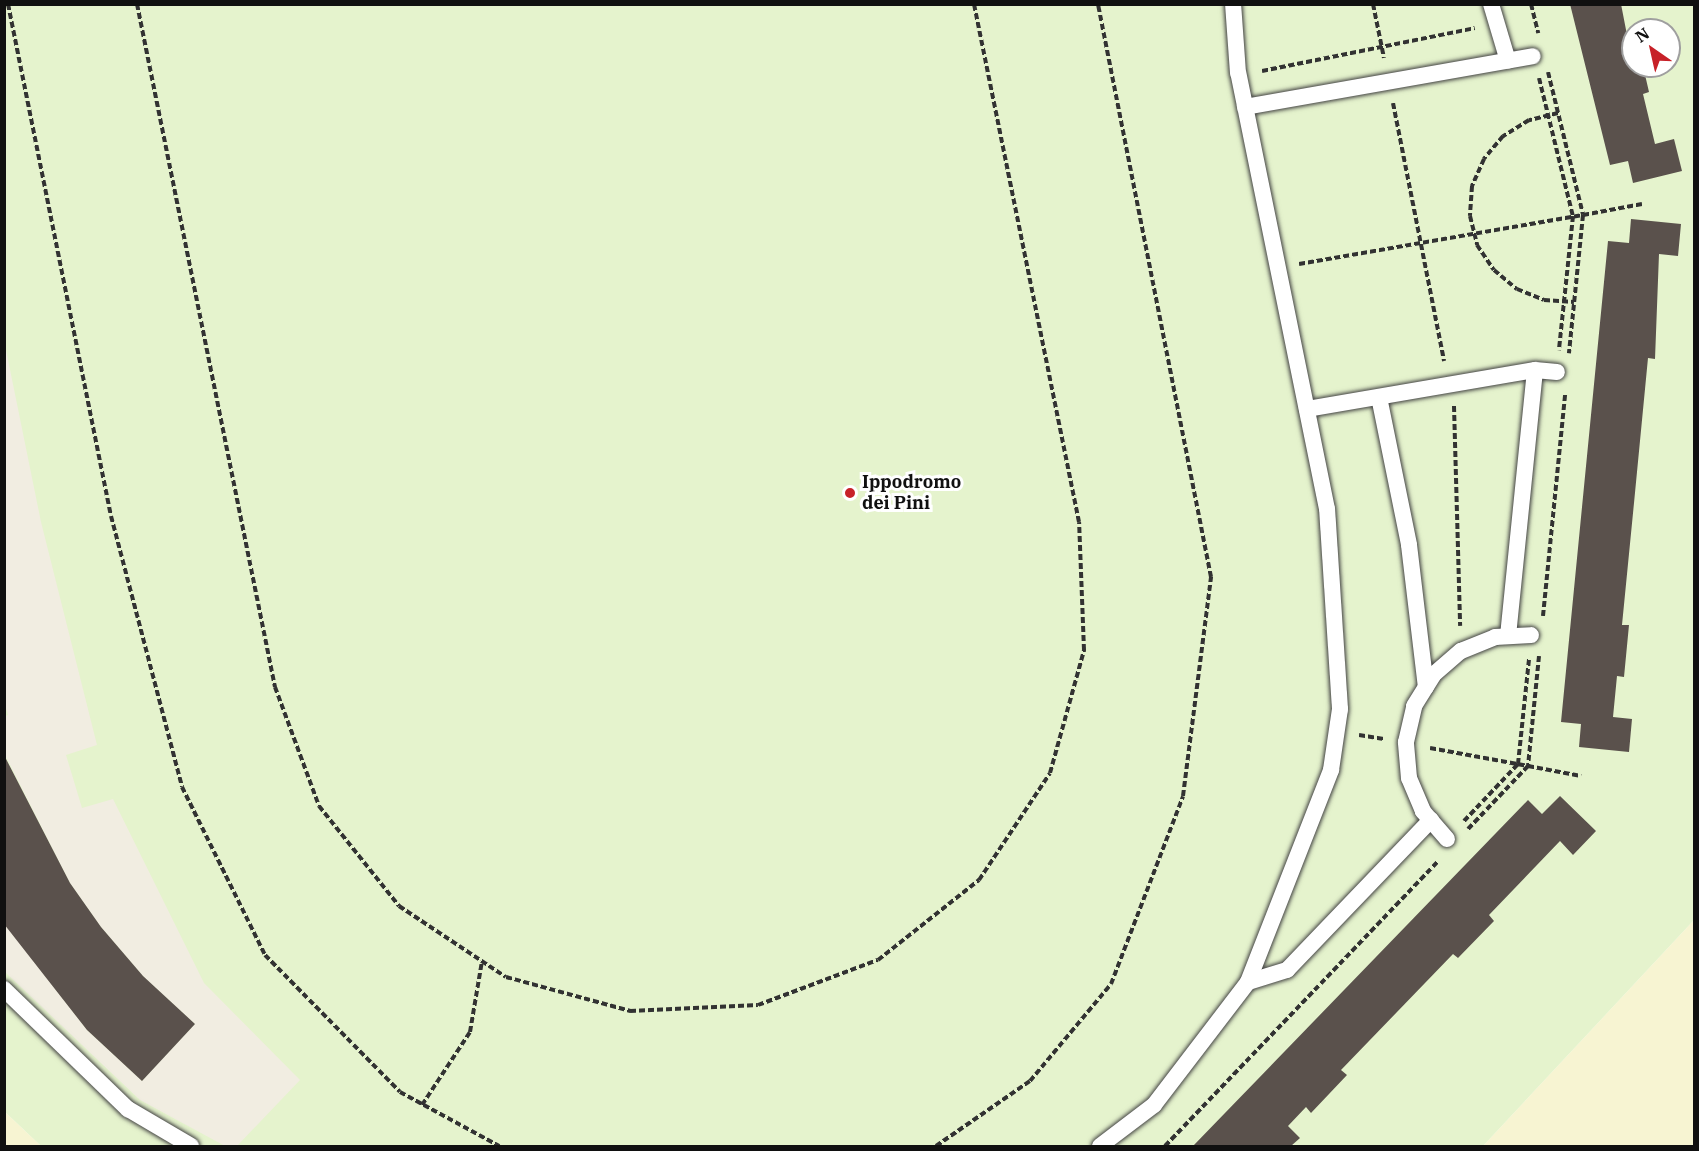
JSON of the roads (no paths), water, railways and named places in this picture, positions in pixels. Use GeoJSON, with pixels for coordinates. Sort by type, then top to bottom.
{"type":"FeatureCollection","features":[{"type":"Feature","properties":{"kind":"lane"},"geometry":{"type":"LineString","coordinates":[[1100,1146],[1154,1105],[1248,982],[1331,770],[1340,709],[1327,509],[1239,76],[1233,4]]}},
{"type":"Feature","properties":{"kind":"lane"},"geometry":{"type":"LineString","coordinates":[[1491,4],[1508,61]]}},
{"type":"Feature","properties":{"kind":"lane"},"geometry":{"type":"LineString","coordinates":[[1245,107],[1508,61],[1539,58]]}},
{"type":"Feature","properties":{"kind":"lane"},"geometry":{"type":"LineString","coordinates":[[1306,409],[1535,370],[1557,372]]}},
{"type":"Feature","properties":{"kind":"lane"},"geometry":{"type":"LineString","coordinates":[[1508,636],[1535,370]]}},
{"type":"Feature","properties":{"kind":"lane"},"geometry":{"type":"LineString","coordinates":[[1379,397],[1409,545],[1426,687]]}},
{"type":"Feature","properties":{"kind":"lane"},"geometry":{"type":"LineString","coordinates":[[1447,839],[1431,819],[1409,778],[1406,743],[1414,706],[1426,687],[1461,651],[1508,636],[1531,634]]}},
{"type":"Feature","properties":{"kind":"lane"},"geometry":{"type":"LineString","coordinates":[[1248,982],[1287,970],[1431,819]]}},
{"type":"Feature","properties":{"kind":"lane"},"geometry":{"type":"LineString","coordinates":[[4,989],[128,1109],[191,1146]]}},
{"type":"Feature","properties":{"kind":"place","name":"Ippodromo dei Pini"},"geometry":{"type":"Point","coordinates":[850,493]}}]}
